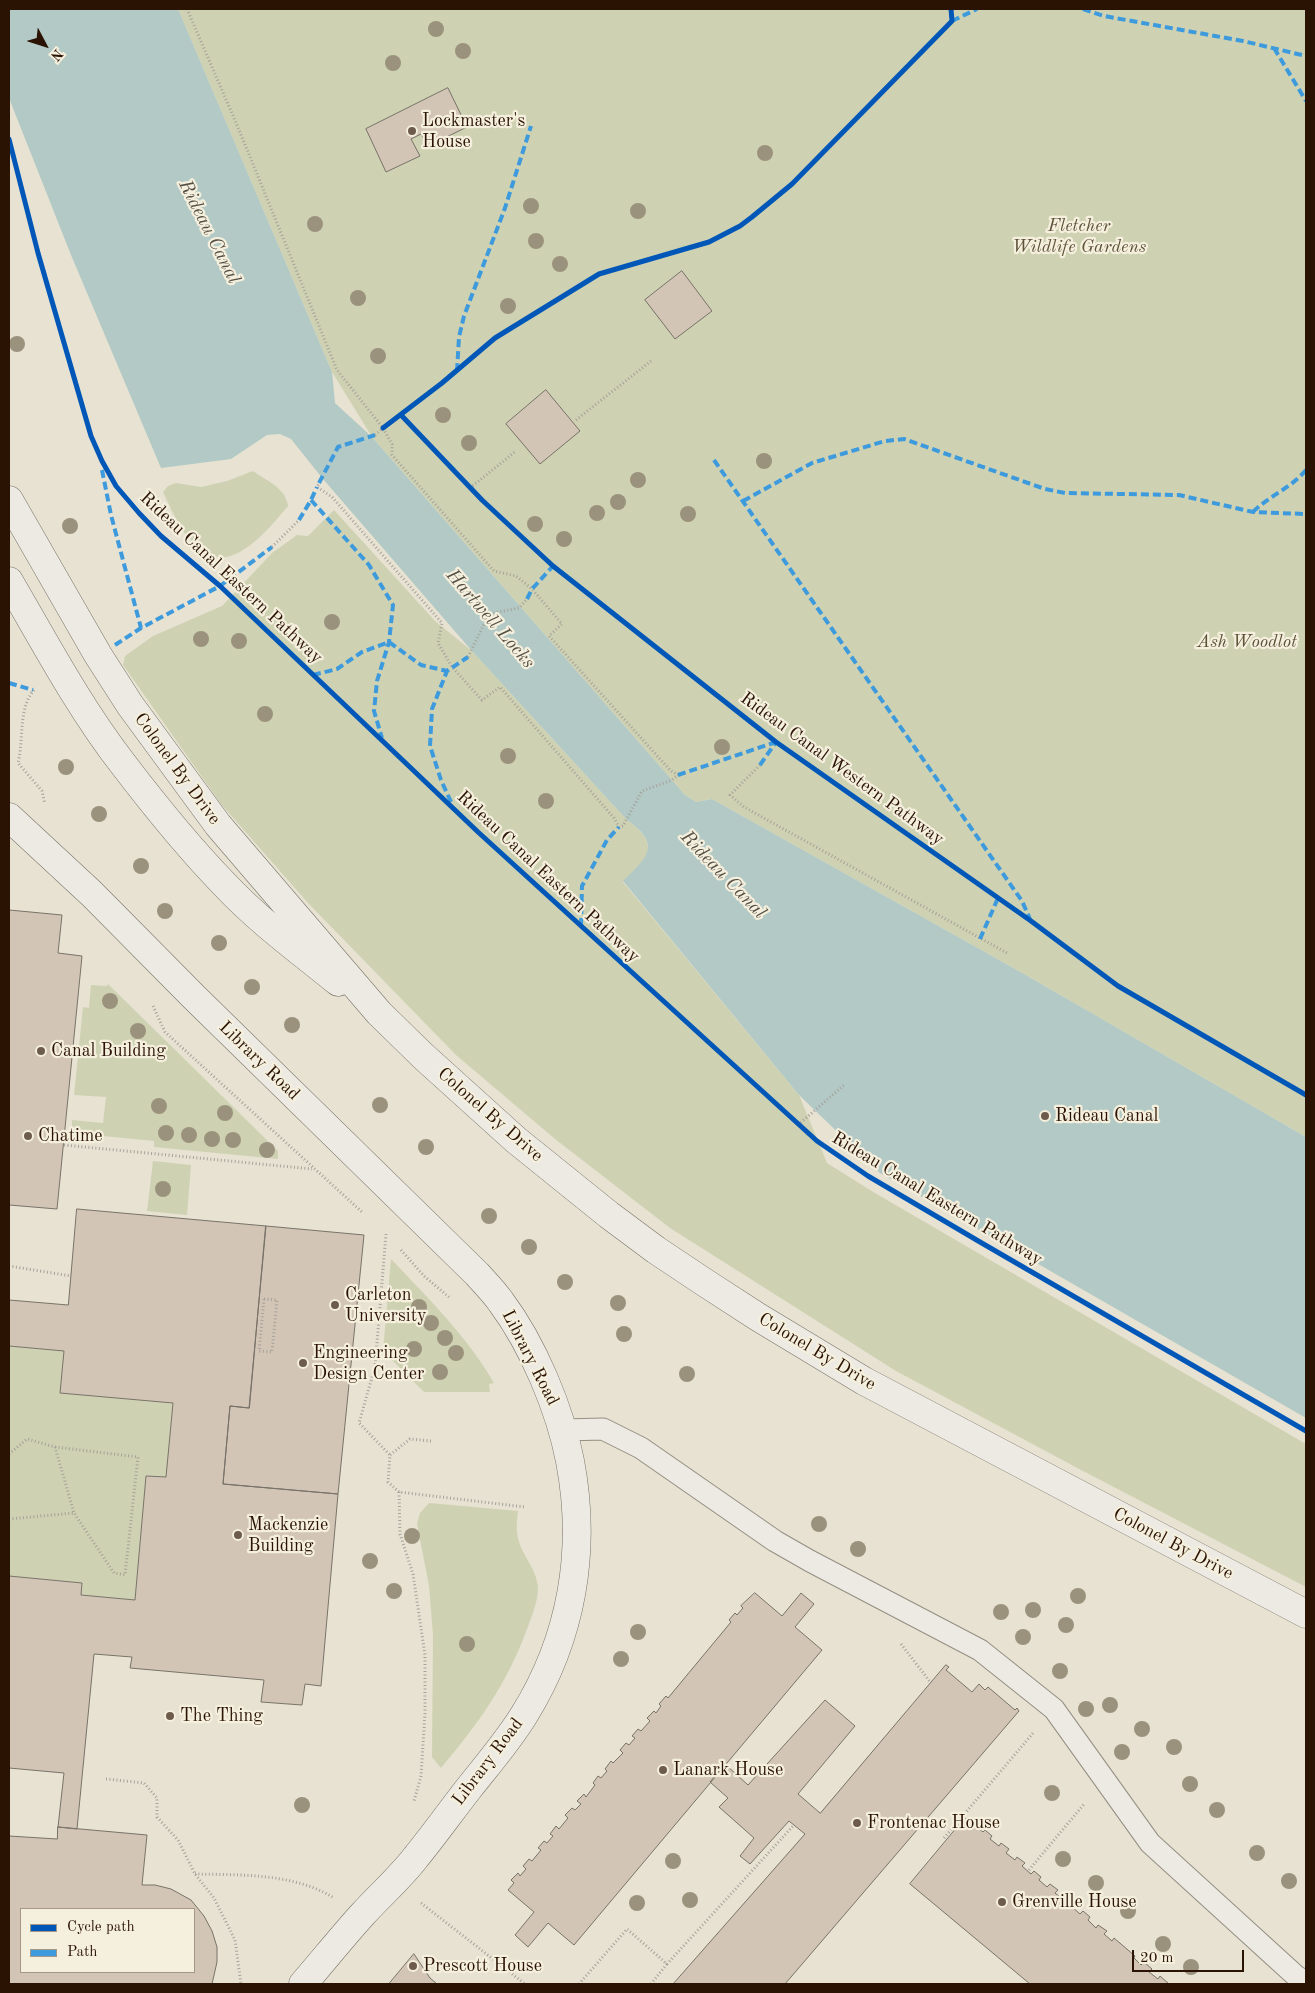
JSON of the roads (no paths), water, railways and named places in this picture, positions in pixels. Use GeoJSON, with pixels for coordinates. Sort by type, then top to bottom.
{"type":"FeatureCollection","features":[{"type":"Feature","properties":{"kind":"main road","name":"Colonel By Drive"},"geometry":{"type":"LineString","coordinates":[[9,500],[98,656],[130,706],[218,824],[379,1013]]}},
{"type":"Feature","properties":{"kind":"main road","name":"Colonel By Drive"},"geometry":{"type":"LineString","coordinates":[[9,581],[64,676],[122,763],[172,825],[226,886],[263,922],[379,1013],[466,1096],[550,1167],[656,1250],[758,1317],[864,1381],[1306,1614]]}},
{"type":"Feature","properties":{"kind":"main road","name":"Library Road"},"geometry":{"type":"LineString","coordinates":[[9,817],[92,894],[194,997],[477,1274],[501,1302],[517,1327],[555,1405],[563,1430],[573,1476],[577,1512],[574,1584],[566,1620],[554,1656],[539,1690],[506,1742],[415,1859],[362,1915],[303,1984]]}},
{"type":"Feature","properties":{"kind":"lane"},"geometry":{"type":"LineString","coordinates":[[563,1430],[603,1429],[641,1448],[782,1545],[980,1650],[1054,1709],[1150,1843],[1296,1976],[1306,1982]]}},
{"type":"Feature","properties":{"kind":"water","name":"Hartwell Locks"},"geometry":{"type":"Polygon","coordinates":[[[9,9],[178,9],[332,372],[335,403],[372,437],[685,795],[696,802],[712,799],[1024,974],[1306,1137],[1306,1418],[880,1173],[799,1095],[623,881],[639,865],[648,851],[645,837],[627,820],[472,651],[323,479],[291,439],[280,434],[267,435],[231,459],[161,468],[71,255],[9,98],[9,9]]]}},
{"type":"Feature","properties":{"kind":"place","name":"Lockmaster's House"},"geometry":{"type":"Point","coordinates":[412,131]}},
{"type":"Feature","properties":{"kind":"place","name":"Canal Building"},"geometry":{"type":"Point","coordinates":[41,1051]}},
{"type":"Feature","properties":{"kind":"place","name":"Rideau Canal"},"geometry":{"type":"Point","coordinates":[1045,1116]}},
{"type":"Feature","properties":{"kind":"place","name":"Chatime"},"geometry":{"type":"Point","coordinates":[28,1136]}},
{"type":"Feature","properties":{"kind":"place","name":"Carleton University"},"geometry":{"type":"Point","coordinates":[335,1305]}},
{"type":"Feature","properties":{"kind":"place","name":"Engineering Design Center"},"geometry":{"type":"Point","coordinates":[303,1363]}},
{"type":"Feature","properties":{"kind":"place","name":"Mackenzie Building"},"geometry":{"type":"Point","coordinates":[238,1535]}},
{"type":"Feature","properties":{"kind":"place","name":"The Thing"},"geometry":{"type":"Point","coordinates":[170,1716]}},
{"type":"Feature","properties":{"kind":"place","name":"Lanark House"},"geometry":{"type":"Point","coordinates":[663,1770]}},
{"type":"Feature","properties":{"kind":"place","name":"Frontenac House"},"geometry":{"type":"Point","coordinates":[857,1823]}},
{"type":"Feature","properties":{"kind":"place","name":"Grenville House"},"geometry":{"type":"Point","coordinates":[1002,1902]}},
{"type":"Feature","properties":{"kind":"place","name":"Prescott House"},"geometry":{"type":"Point","coordinates":[413,1966]}},
{"type":"Feature","properties":{"kind":"park label","name":"Fletcher Wildlife Gardens"},"geometry":{"type":"Point","coordinates":[1079,236]}},
{"type":"Feature","properties":{"kind":"park label","name":"Ash Woodlot"},"geometry":{"type":"Point","coordinates":[1247,642]}}]}
